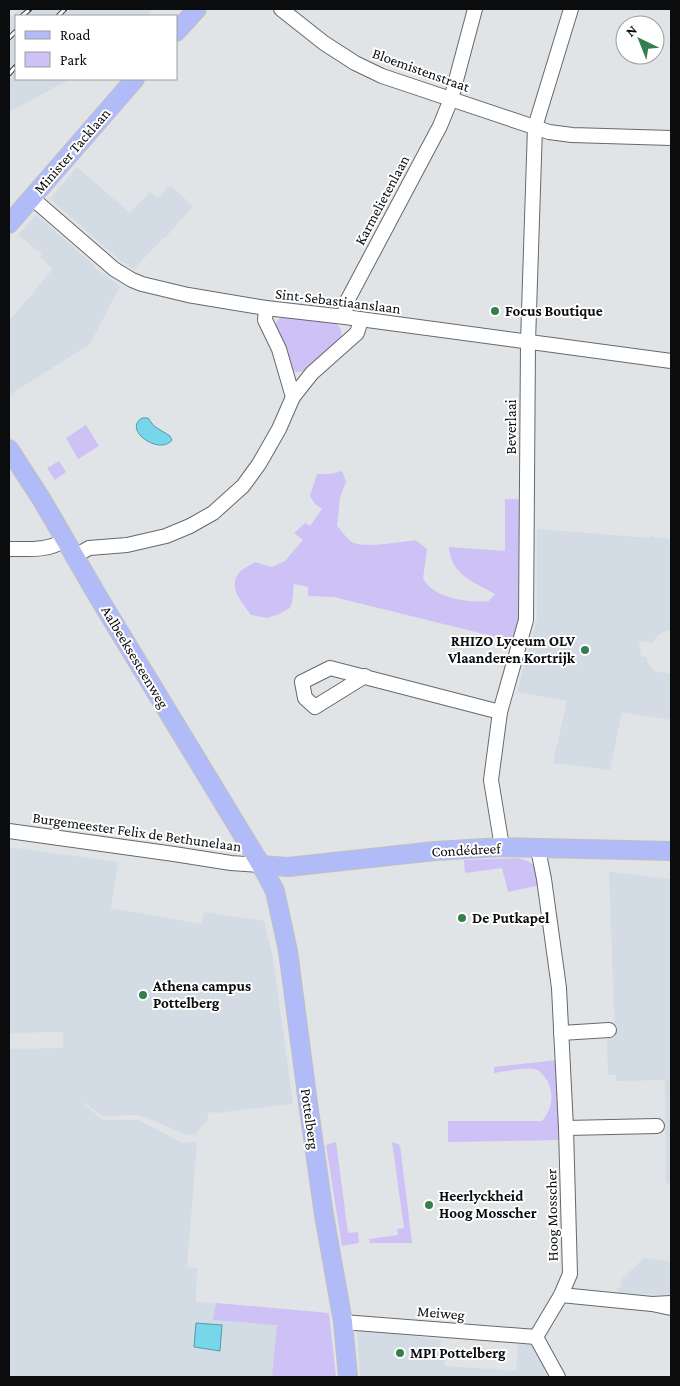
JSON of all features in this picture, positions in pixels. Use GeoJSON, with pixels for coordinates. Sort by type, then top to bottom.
{"type":"FeatureCollection","features":[{"type":"Feature","properties":{"kind":"main road"},"geometry":{"type":"LineString","coordinates":[[178,30],[197,9]]}},
{"type":"Feature","properties":{"kind":"main road","name":"Minister Tacklaan"},"geometry":{"type":"LineString","coordinates":[[9,224],[134,80]]}},
{"type":"Feature","properties":{"kind":"main road","name":"Aalbeeksesteenweg"},"geometry":{"type":"LineString","coordinates":[[9,449],[42,500],[261,865]]}},
{"type":"Feature","properties":{"kind":"main road","name":"Condédreef"},"geometry":{"type":"LineString","coordinates":[[261,865],[288,867],[435,851],[502,847],[671,852]]}},
{"type":"Feature","properties":{"kind":"main road","name":"Pottelberg"},"geometry":{"type":"LineString","coordinates":[[261,865],[275,891],[288,951],[322,1202],[343,1322],[348,1377]]}},
{"type":"Feature","properties":{"kind":"street","name":"Bloemistenstraat"},"geometry":{"type":"LineString","coordinates":[[281,9],[324,43],[355,63],[382,76],[550,132],[572,135],[671,138]]}},
{"type":"Feature","properties":{"kind":"street","name":"Karmelietenlaan"},"geometry":{"type":"LineString","coordinates":[[345,317],[346,303],[440,126],[451,99],[475,9]]}},
{"type":"Feature","properties":{"kind":"street","name":"Beverlaai"},"geometry":{"type":"LineString","coordinates":[[502,847],[491,780],[500,712],[526,620],[528,342],[535,127],[571,9]]}},
{"type":"Feature","properties":{"kind":"street","name":"Sint-Sebastiaanslaan"},"geometry":{"type":"LineString","coordinates":[[32,198],[114,269],[142,284],[188,295],[266,308],[671,361]]}},
{"type":"Feature","properties":{"kind":"street"},"geometry":{"type":"LineString","coordinates":[[266,308],[266,320],[280,350],[293,397]]}},
{"type":"Feature","properties":{"kind":"street"},"geometry":{"type":"LineString","coordinates":[[75,556],[89,548],[127,545],[166,536],[190,526],[212,513],[234,495],[252,475],[270,445],[293,397],[318,366],[357,333],[361,320]]}},
{"type":"Feature","properties":{"kind":"street"},"geometry":{"type":"LineString","coordinates":[[9,549],[44,548],[59,544],[65,540]]}},
{"type":"Feature","properties":{"kind":"street"},"geometry":{"type":"LineString","coordinates":[[365,676],[500,712]]}},
{"type":"Feature","properties":{"kind":"street","name":"Burgemeester Felix de Bethunelaan"},"geometry":{"type":"LineString","coordinates":[[9,831],[231,863],[261,865]]}},
{"type":"Feature","properties":{"kind":"street","name":"Hoog Mosscher"},"geometry":{"type":"LineString","coordinates":[[536,1337],[561,1295],[570,1274],[566,1128],[559,988],[538,849]]}},
{"type":"Feature","properties":{"kind":"street"},"geometry":{"type":"LineString","coordinates":[[561,1033],[609,1030]]}},
{"type":"Feature","properties":{"kind":"street"},"geometry":{"type":"LineString","coordinates":[[566,1128],[657,1126]]}},
{"type":"Feature","properties":{"kind":"street"},"geometry":{"type":"LineString","coordinates":[[561,1295],[652,1304],[671,1308]]}},
{"type":"Feature","properties":{"kind":"street"},"geometry":{"type":"LineString","coordinates":[[652,1304],[671,1303]]}},
{"type":"Feature","properties":{"kind":"street","name":"Meiweg"},"geometry":{"type":"LineString","coordinates":[[343,1322],[536,1337]]}},
{"type":"Feature","properties":{"kind":"street"},"geometry":{"type":"LineString","coordinates":[[536,1337],[558,1377]]}},
{"type":"Feature","properties":{"kind":"shaded area"},"geometry":{"type":"Polygon","coordinates":[[[20,9],[153,9],[147,15],[15,15],[15,80],[68,80],[9,112],[9,19],[20,9]]]}},
{"type":"Feature","properties":{"kind":"shaded area"},"geometry":{"type":"Polygon","coordinates":[[[77,167],[130,213],[150,192],[158,198],[170,185],[193,206],[134,269],[121,261],[50,199],[77,167]]]}},
{"type":"Feature","properties":{"kind":"shaded area"},"geometry":{"type":"Polygon","coordinates":[[[36,215],[94,267],[120,286],[90,344],[9,395],[9,321],[53,269],[40,257],[42,254],[18,235],[36,215]]]}},
{"type":"Feature","properties":{"kind":"shaded area","name":"RHIZO Lyceum OLV Vlaanderen Kortrijk"},"geometry":{"type":"Polygon","coordinates":[[[537,529],[650,538],[651,536],[671,540],[671,630],[658,635],[652,643],[640,641],[639,648],[641,648],[640,656],[647,657],[647,662],[654,671],[671,674],[671,720],[622,712],[610,770],[553,763],[567,701],[517,692],[537,619],[537,529]]]}},
{"type":"Feature","properties":{"kind":"shaded area"},"geometry":{"type":"Polygon","coordinates":[[[9,847],[118,862],[111,908],[201,924],[204,912],[264,921],[273,958],[293,1104],[208,1113],[207,1123],[195,1135],[188,1135],[139,1115],[103,1116],[79,1100],[103,1120],[138,1120],[183,1143],[197,1142],[187,1267],[197,1268],[196,1302],[216,1303],[214,1320],[278,1324],[272,1377],[9,1377],[9,1049],[67,1048],[63,1047],[63,1032],[9,1033],[9,847]]]}},
{"type":"Feature","properties":{"kind":"shaded area"},"geometry":{"type":"Polygon","coordinates":[[[609,872],[671,879],[671,1186],[666,1181],[665,1080],[616,1081],[616,1075],[608,1075],[607,1038],[615,1037],[609,872]]]}},
{"type":"Feature","properties":{"kind":"shaded area"},"geometry":{"type":"Polygon","coordinates":[[[644,1258],[671,1262],[671,1295],[617,1293],[617,1288],[620,1288],[622,1279],[644,1258]]]}},
{"type":"Feature","properties":{"kind":"shaded area","name":"MPI Pottelberg"},"geometry":{"type":"Polygon","coordinates":[[[357,1329],[441,1340],[440,1357],[445,1357],[445,1366],[516,1371],[518,1345],[527,1343],[536,1348],[553,1377],[360,1377],[357,1329]]]}},
{"type":"Feature","properties":{"kind":"green space"},"geometry":{"type":"Polygon","coordinates":[[[282,316],[336,323],[341,330],[340,339],[306,371],[296,372],[291,368],[275,327],[277,321],[282,316]]]}},
{"type":"Feature","properties":{"kind":"green space"},"geometry":{"type":"Polygon","coordinates":[[[86,425],[99,446],[78,459],[66,438],[86,425]]]}},
{"type":"Feature","properties":{"kind":"green space"},"geometry":{"type":"Polygon","coordinates":[[[59,461],[66,472],[55,480],[47,468],[59,461]]]}},
{"type":"Feature","properties":{"kind":"green space"},"geometry":{"type":"Polygon","coordinates":[[[342,471],[346,482],[340,497],[337,526],[347,538],[354,543],[368,545],[415,540],[427,549],[423,579],[437,592],[459,599],[489,601],[495,594],[471,581],[458,571],[450,556],[449,547],[505,551],[505,499],[519,499],[523,611],[516,642],[334,597],[308,596],[308,587],[294,584],[290,608],[267,618],[251,615],[236,590],[235,580],[238,574],[255,562],[272,567],[285,561],[303,540],[294,533],[305,523],[310,526],[322,509],[315,504],[310,496],[317,474],[330,474],[342,471]]]}},
{"type":"Feature","properties":{"kind":"green space"},"geometry":{"type":"Polygon","coordinates":[[[519,858],[535,866],[540,885],[508,892],[502,868],[465,873],[464,860],[519,858]]]}},
{"type":"Feature","properties":{"kind":"green space"},"geometry":{"type":"Polygon","coordinates":[[[557,1060],[563,1140],[448,1142],[448,1121],[542,1121],[549,1110],[552,1098],[550,1086],[542,1074],[531,1069],[494,1073],[494,1067],[557,1060]]]}},
{"type":"Feature","properties":{"kind":"green space"},"geometry":{"type":"Polygon","coordinates":[[[336,1142],[348,1233],[358,1232],[359,1243],[342,1246],[326,1145],[336,1142]]]}},
{"type":"Feature","properties":{"kind":"green space"},"geometry":{"type":"Polygon","coordinates":[[[392,1142],[400,1145],[412,1243],[370,1243],[369,1239],[398,1235],[397,1229],[404,1228],[392,1142]]]}},
{"type":"Feature","properties":{"kind":"green space"},"geometry":{"type":"Polygon","coordinates":[[[216,1303],[329,1313],[336,1377],[272,1377],[277,1325],[213,1320],[216,1303]]]}},
{"type":"Feature","properties":{"kind":"water"},"geometry":{"type":"Polygon","coordinates":[[[142,418],[148,418],[154,426],[170,436],[172,440],[166,444],[159,445],[145,440],[137,429],[137,423],[142,418]]]}},
{"type":"Feature","properties":{"kind":"water"},"geometry":{"type":"Polygon","coordinates":[[[196,1323],[222,1325],[220,1351],[194,1347],[196,1323]]]}},
{"type":"Feature","properties":{"kind":"railway"},"geometry":{"type":"LineString","coordinates":[[23,15],[30,9]]}},
{"type":"Feature","properties":{"kind":"railway"},"geometry":{"type":"LineString","coordinates":[[59,15],[65,9]]}},
{"type":"Feature","properties":{"kind":"railway"},"geometry":{"type":"LineString","coordinates":[[9,38],[15,32]]}},
{"type":"Feature","properties":{"kind":"railway"},"geometry":{"type":"LineString","coordinates":[[9,74],[15,67]]}},
{"type":"Feature","properties":{"kind":"place","name":"Focus Boutique"},"geometry":{"type":"Point","coordinates":[495,311]}},
{"type":"Feature","properties":{"kind":"place","name":"RHIZO Lyceum OLV Vlaanderen Kortrijk"},"geometry":{"type":"Point","coordinates":[585,650]}},
{"type":"Feature","properties":{"kind":"place","name":"De Putkapel"},"geometry":{"type":"Point","coordinates":[462,918]}},
{"type":"Feature","properties":{"kind":"place","name":"Athena campus Pottelberg"},"geometry":{"type":"Point","coordinates":[143,995]}},
{"type":"Feature","properties":{"kind":"place","name":"Heerlyckheid Hoog Mosscher"},"geometry":{"type":"Point","coordinates":[429,1205]}},
{"type":"Feature","properties":{"kind":"place","name":"MPI Pottelberg"},"geometry":{"type":"Point","coordinates":[400,1353]}}]}
